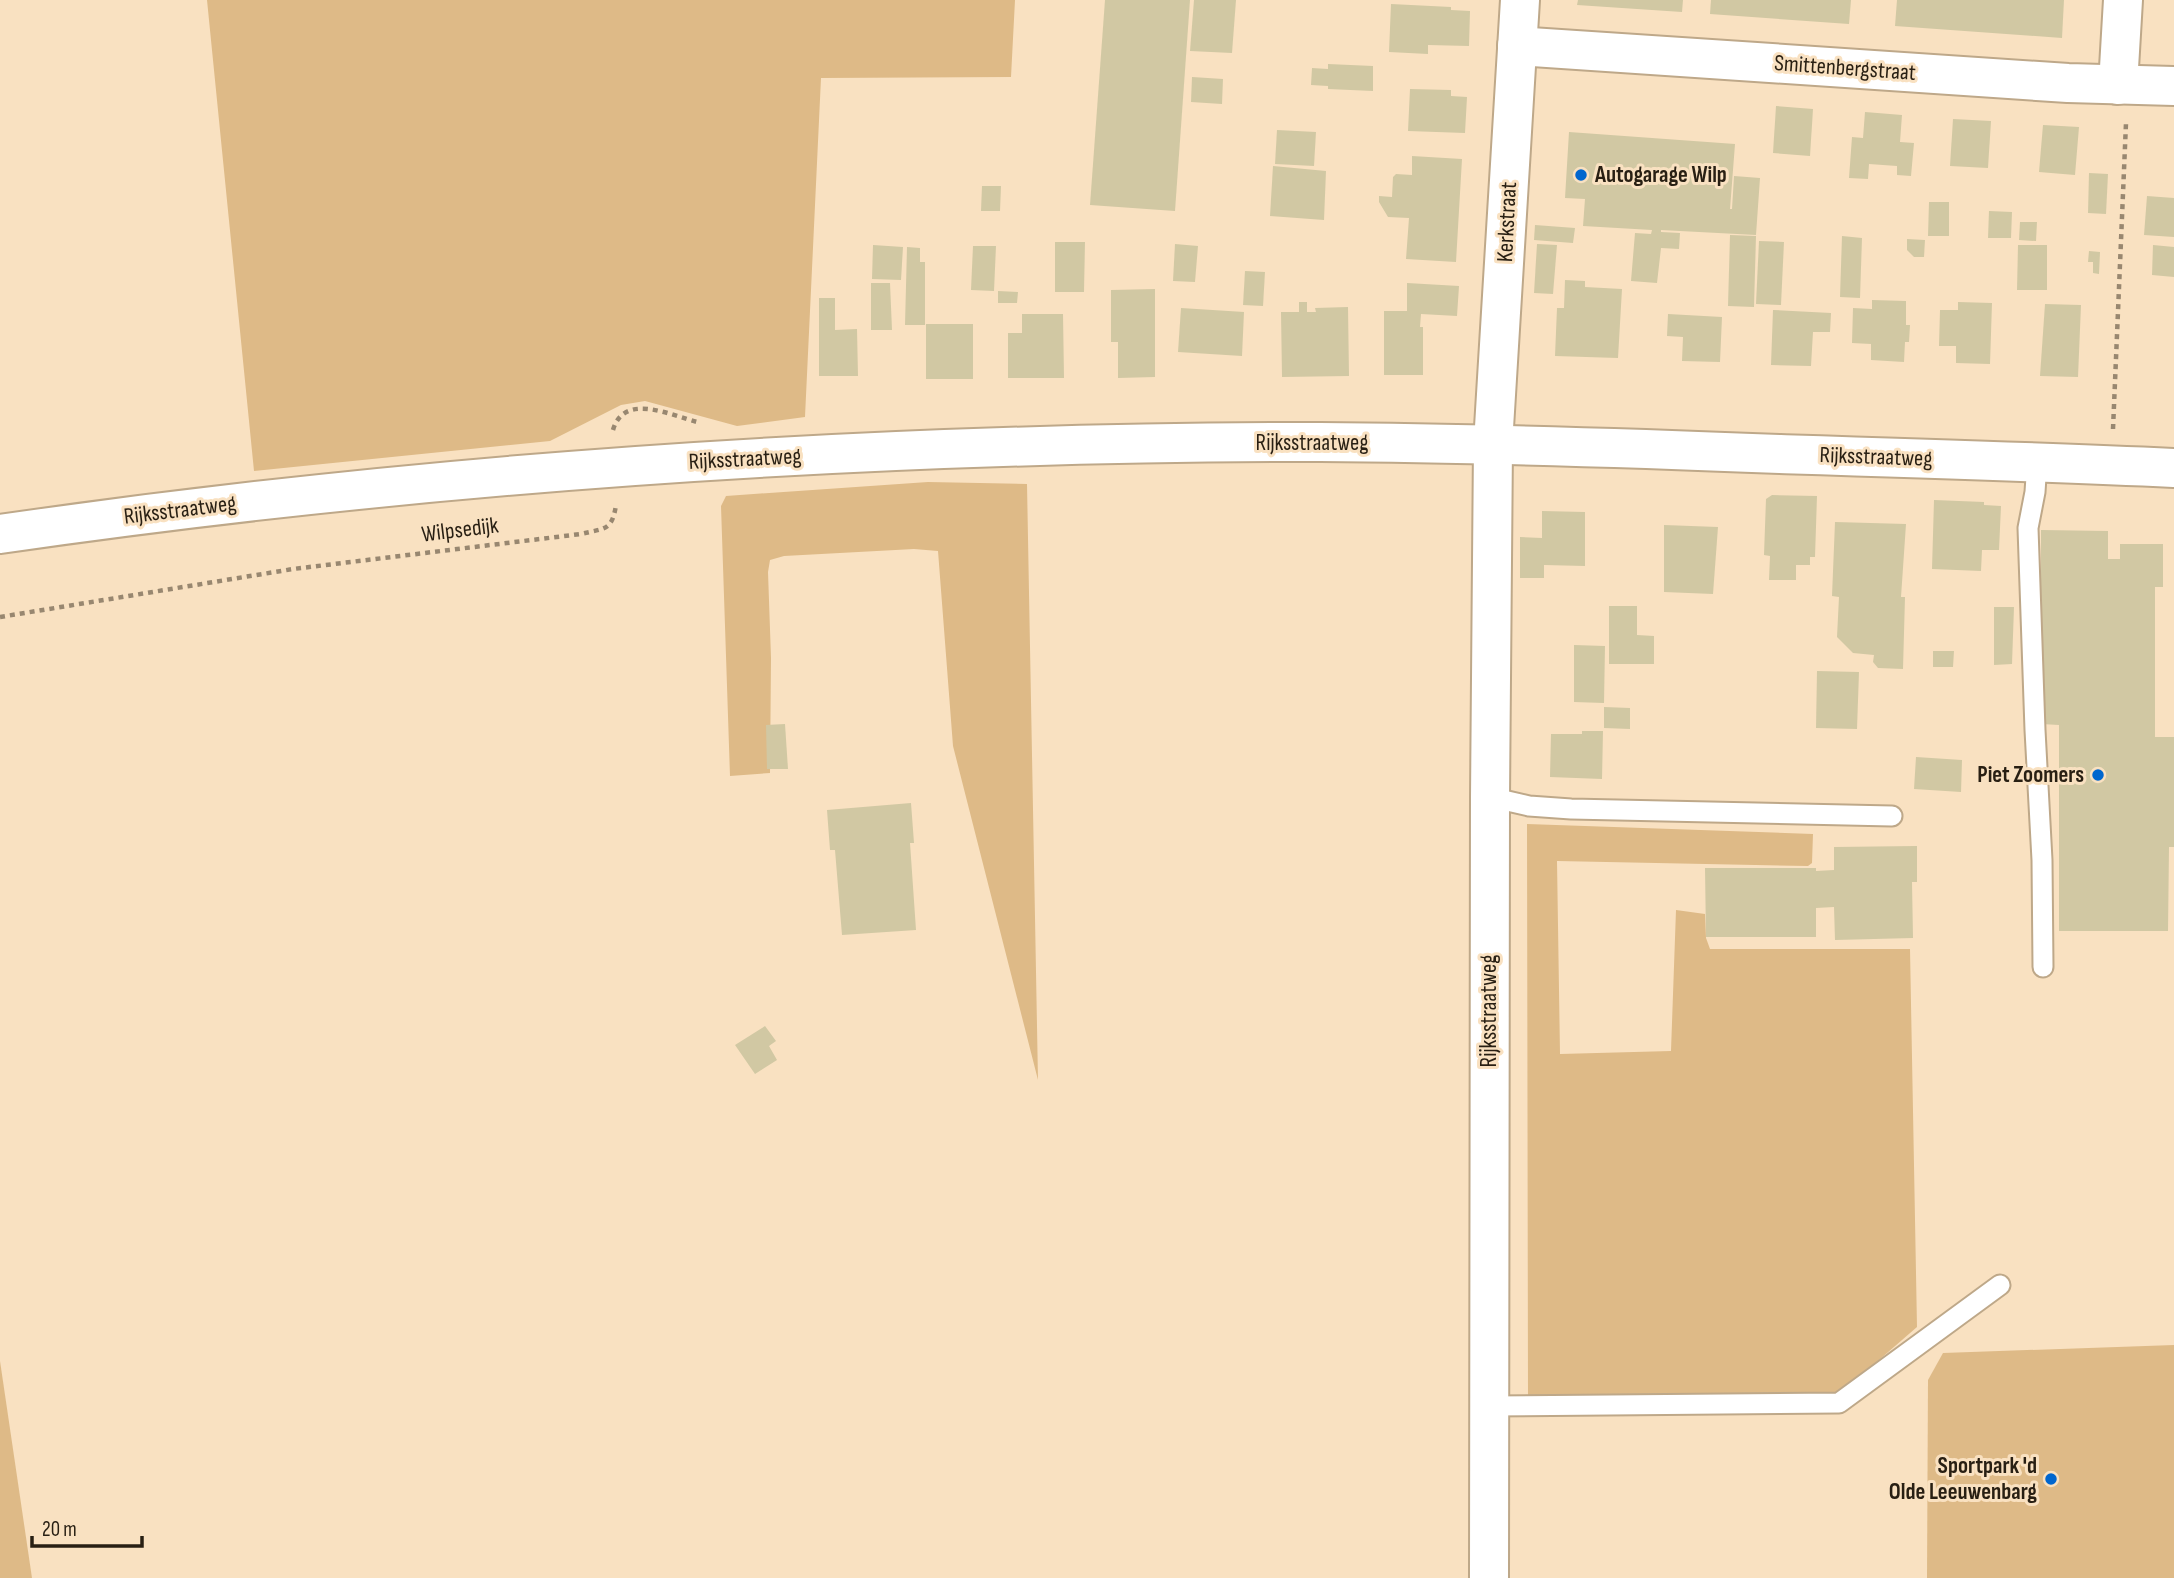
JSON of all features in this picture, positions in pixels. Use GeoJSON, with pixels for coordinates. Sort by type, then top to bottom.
{"type":"FeatureCollection","features":[{"type":"Feature","properties":{"kind":"street","name":"Kerkstraat"},"geometry":{"type":"LineString","coordinates":[[1493,444],[1520,0]]}},
{"type":"Feature","properties":{"kind":"street"},"geometry":{"type":"LineString","coordinates":[[2118,85],[2123,0]]}},
{"type":"Feature","properties":{"kind":"street","name":"Smittenbergstraat"},"geometry":{"type":"LineString","coordinates":[[1517,46],[2118,85],[2174,86]]}},
{"type":"Feature","properties":{"kind":"street","name":"Rijksstraatweg"},"geometry":{"type":"LineString","coordinates":[[0,534],[163,511],[440,481],[655,463],[985,448],[1312,442],[1493,444],[2174,468]]}},
{"type":"Feature","properties":{"kind":"street","name":"Rijksstraatweg"},"geometry":{"type":"LineString","coordinates":[[1489,1578],[1493,444]]}},
{"type":"Feature","properties":{"kind":"lane"},"geometry":{"type":"LineString","coordinates":[[2037,463],[2028,527],[2042,860],[2043,967]]}},
{"type":"Feature","properties":{"kind":"lane"},"geometry":{"type":"LineString","coordinates":[[1490,797],[1529,806],[1571,809],[1892,816]]}},
{"type":"Feature","properties":{"kind":"lane"},"geometry":{"type":"LineString","coordinates":[[1489,1406],[1839,1402],[2000,1285]]}},
{"type":"Feature","properties":{"kind":"path"},"geometry":{"type":"LineString","coordinates":[[2111,465],[2126,111],[2118,85]]}},
{"type":"Feature","properties":{"kind":"path","name":"Wilpsedijk"},"geometry":{"type":"LineString","coordinates":[[0,617],[293,569],[581,534],[607,528],[613,521],[616,506]]}},
{"type":"Feature","properties":{"kind":"shaded area"},"geometry":{"type":"Polygon","coordinates":[[[207,0],[1015,0],[1011,77],[821,78],[805,417],[737,426],[645,401],[621,405],[550,441],[254,471],[207,0]]]}},
{"type":"Feature","properties":{"kind":"shaded area"},"geometry":{"type":"Polygon","coordinates":[[[928,482],[1027,484],[1038,1080],[953,746],[938,551],[914,549],[784,556],[770,560],[770,773],[730,776],[721,506],[726,496],[928,482]]]}},
{"type":"Feature","properties":{"kind":"shaded area"},"geometry":{"type":"Polygon","coordinates":[[[1527,824],[1813,834],[1812,863],[1808,866],[1557,861],[1560,1054],[1671,1051],[1676,910],[1705,914],[1706,938],[1710,949],[1910,949],[1917,1327],[1842,1392],[1528,1397],[1527,824]]]}},
{"type":"Feature","properties":{"kind":"shaded area","name":"Sportpark 'd Olde Leeuwenbarg"},"geometry":{"type":"Polygon","coordinates":[[[2174,1345],[2174,1578],[1927,1578],[1928,1380],[1943,1353],[2174,1345]]]}},
{"type":"Feature","properties":{"kind":"shaded area"},"geometry":{"type":"Polygon","coordinates":[[[0,1361],[32,1578],[0,1578],[0,1361]]]}},
{"type":"Feature","properties":{"kind":"building"},"geometry":{"type":"Polygon","coordinates":[[[1105,0],[1190,0],[1175,211],[1090,205],[1105,0]]]}},
{"type":"Feature","properties":{"kind":"building"},"geometry":{"type":"Polygon","coordinates":[[[1194,0],[1236,0],[1232,53],[1190,51],[1194,0]]]}},
{"type":"Feature","properties":{"kind":"building"},"geometry":{"type":"Polygon","coordinates":[[[1578,0],[1683,0],[1682,12],[1577,5],[1578,0]]]}},
{"type":"Feature","properties":{"kind":"building"},"geometry":{"type":"Polygon","coordinates":[[[1711,0],[1851,0],[1849,24],[1710,14],[1711,0]]]}},
{"type":"Feature","properties":{"kind":"building"},"geometry":{"type":"Polygon","coordinates":[[[1897,0],[2064,0],[2062,38],[1895,26],[1897,0]]]}},
{"type":"Feature","properties":{"kind":"building"},"geometry":{"type":"Polygon","coordinates":[[[1391,4],[1451,7],[1451,10],[1470,11],[1469,46],[1428,45],[1428,54],[1389,52],[1391,4]]]}},
{"type":"Feature","properties":{"kind":"building"},"geometry":{"type":"Polygon","coordinates":[[[1328,64],[1373,66],[1373,91],[1328,89],[1328,86],[1311,85],[1312,68],[1328,69],[1328,64]]]}},
{"type":"Feature","properties":{"kind":"building"},"geometry":{"type":"Polygon","coordinates":[[[1192,77],[1223,79],[1222,104],[1191,102],[1192,77]]]}},
{"type":"Feature","properties":{"kind":"building"},"geometry":{"type":"Polygon","coordinates":[[[1410,89],[1451,90],[1451,96],[1467,97],[1465,133],[1408,131],[1410,89]]]}},
{"type":"Feature","properties":{"kind":"building"},"geometry":{"type":"Polygon","coordinates":[[[1776,106],[1813,109],[1810,156],[1773,153],[1776,106]]]}},
{"type":"Feature","properties":{"kind":"building"},"geometry":{"type":"Polygon","coordinates":[[[1865,112],[1902,115],[1900,142],[1914,143],[1911,176],[1897,175],[1897,166],[1869,164],[1868,179],[1849,178],[1852,137],[1863,138],[1865,112]]]}},
{"type":"Feature","properties":{"kind":"building"},"geometry":{"type":"Polygon","coordinates":[[[1953,119],[1991,121],[1988,168],[1950,166],[1953,119]]]}},
{"type":"Feature","properties":{"kind":"building"},"geometry":{"type":"Polygon","coordinates":[[[2043,125],[2079,127],[2075,175],[2039,172],[2043,125]]]}},
{"type":"Feature","properties":{"kind":"building"},"geometry":{"type":"Polygon","coordinates":[[[1277,130],[1316,132],[1314,166],[1275,164],[1277,130]]]}},
{"type":"Feature","properties":{"kind":"building"},"geometry":{"type":"Polygon","coordinates":[[[1569,132],[1735,144],[1730,209],[1734,176],[1760,178],[1756,235],[1661,230],[1680,233],[1679,249],[1661,248],[1657,283],[1631,281],[1635,233],[1651,234],[1652,230],[1583,226],[1585,199],[1565,198],[1569,132]]]}},
{"type":"Feature","properties":{"kind":"building"},"geometry":{"type":"Polygon","coordinates":[[[1412,156],[1462,159],[1456,262],[1406,259],[1409,218],[1388,217],[1379,202],[1379,196],[1392,197],[1393,177],[1396,174],[1412,175],[1412,156]]]}},
{"type":"Feature","properties":{"kind":"building"},"geometry":{"type":"Polygon","coordinates":[[[1273,166],[1326,171],[1324,220],[1270,216],[1273,166]]]}},
{"type":"Feature","properties":{"kind":"building"},"geometry":{"type":"Polygon","coordinates":[[[2089,173],[2108,174],[2106,214],[2088,213],[2089,173]]]}},
{"type":"Feature","properties":{"kind":"building"},"geometry":{"type":"Polygon","coordinates":[[[982,186],[1001,186],[1000,211],[981,211],[982,186]]]}},
{"type":"Feature","properties":{"kind":"building"},"geometry":{"type":"Polygon","coordinates":[[[2147,196],[2174,198],[2174,237],[2144,235],[2147,196]]]}},
{"type":"Feature","properties":{"kind":"building"},"geometry":{"type":"Polygon","coordinates":[[[1929,202],[1949,202],[1949,236],[1928,236],[1929,202]]]}},
{"type":"Feature","properties":{"kind":"building"},"geometry":{"type":"Polygon","coordinates":[[[1989,211],[2012,212],[2011,238],[1988,238],[1989,211]]]}},
{"type":"Feature","properties":{"kind":"building"},"geometry":{"type":"Polygon","coordinates":[[[2020,222],[2037,222],[2036,241],[2019,240],[2020,222]]]}},
{"type":"Feature","properties":{"kind":"building"},"geometry":{"type":"Polygon","coordinates":[[[1535,225],[1575,228],[1573,243],[1534,240],[1535,225]]]}},
{"type":"Feature","properties":{"kind":"building"},"geometry":{"type":"Polygon","coordinates":[[[1730,235],[1756,236],[1754,307],[1728,306],[1730,235]]]}},
{"type":"Feature","properties":{"kind":"building"},"geometry":{"type":"Polygon","coordinates":[[[1842,236],[1862,238],[1860,298],[1840,297],[1842,236]]]}},
{"type":"Feature","properties":{"kind":"building"},"geometry":{"type":"Polygon","coordinates":[[[1907,239],[1925,240],[1924,257],[1914,257],[1907,250],[1907,239]]]}},
{"type":"Feature","properties":{"kind":"building"},"geometry":{"type":"Polygon","coordinates":[[[1759,241],[1784,242],[1781,305],[1756,304],[1759,241]]]}},
{"type":"Feature","properties":{"kind":"building"},"geometry":{"type":"Polygon","coordinates":[[[1055,242],[1085,242],[1084,292],[1055,292],[1055,242]]]}},
{"type":"Feature","properties":{"kind":"building"},"geometry":{"type":"Polygon","coordinates":[[[1175,244],[1198,246],[1195,282],[1173,281],[1175,244]]]}},
{"type":"Feature","properties":{"kind":"building"},"geometry":{"type":"Polygon","coordinates":[[[1537,244],[1557,245],[1553,294],[1534,293],[1537,244]]]}},
{"type":"Feature","properties":{"kind":"building"},"geometry":{"type":"Polygon","coordinates":[[[873,245],[903,247],[901,280],[872,279],[873,245]]]}},
{"type":"Feature","properties":{"kind":"building"},"geometry":{"type":"Polygon","coordinates":[[[2018,245],[2047,245],[2047,290],[2017,290],[2018,245]]]}},
{"type":"Feature","properties":{"kind":"building"},"geometry":{"type":"Polygon","coordinates":[[[2153,245],[2174,247],[2174,277],[2152,275],[2153,245]]]}},
{"type":"Feature","properties":{"kind":"building"},"geometry":{"type":"Polygon","coordinates":[[[973,246],[996,246],[994,291],[971,290],[973,246]]]}},
{"type":"Feature","properties":{"kind":"building"},"geometry":{"type":"Polygon","coordinates":[[[907,247],[920,248],[920,262],[925,262],[925,325],[905,325],[907,247]]]}},
{"type":"Feature","properties":{"kind":"building"},"geometry":{"type":"Polygon","coordinates":[[[2089,251],[2100,252],[2099,274],[2093,273],[2093,262],[2088,262],[2089,251]]]}},
{"type":"Feature","properties":{"kind":"building"},"geometry":{"type":"Polygon","coordinates":[[[1245,271],[1265,272],[1263,306],[1243,305],[1245,271]]]}},
{"type":"Feature","properties":{"kind":"building"},"geometry":{"type":"Polygon","coordinates":[[[1565,280],[1585,281],[1585,287],[1622,289],[1618,358],[1555,356],[1557,308],[1564,308],[1565,280]]]}},
{"type":"Feature","properties":{"kind":"building"},"geometry":{"type":"Polygon","coordinates":[[[871,283],[890,283],[892,330],[871,330],[871,283]]]}},
{"type":"Feature","properties":{"kind":"building"},"geometry":{"type":"Polygon","coordinates":[[[1407,283],[1459,286],[1457,316],[1421,314],[1423,375],[1384,375],[1384,311],[1407,311],[1407,283]]]}},
{"type":"Feature","properties":{"kind":"building"},"geometry":{"type":"Polygon","coordinates":[[[1155,289],[1155,377],[1118,378],[1118,342],[1111,342],[1111,290],[1155,289]]]}},
{"type":"Feature","properties":{"kind":"building"},"geometry":{"type":"Polygon","coordinates":[[[998,291],[1018,292],[1017,303],[998,303],[998,291]]]}},
{"type":"Feature","properties":{"kind":"building"},"geometry":{"type":"Polygon","coordinates":[[[819,298],[835,298],[835,330],[857,329],[858,376],[819,376],[819,298]]]}},
{"type":"Feature","properties":{"kind":"building"},"geometry":{"type":"Polygon","coordinates":[[[1872,300],[1906,301],[1906,325],[1910,325],[1909,342],[1905,342],[1904,362],[1871,360],[1871,344],[1852,343],[1853,308],[1872,309],[1872,300]]]}},
{"type":"Feature","properties":{"kind":"building"},"geometry":{"type":"Polygon","coordinates":[[[1299,302],[1307,302],[1307,312],[1316,312],[1315,308],[1348,307],[1349,376],[1282,377],[1281,312],[1299,312],[1299,302]]]}},
{"type":"Feature","properties":{"kind":"building"},"geometry":{"type":"Polygon","coordinates":[[[1958,302],[1992,303],[1990,364],[1956,363],[1956,346],[1939,346],[1940,310],[1958,310],[1958,302]]]}},
{"type":"Feature","properties":{"kind":"building"},"geometry":{"type":"Polygon","coordinates":[[[2045,304],[2081,305],[2078,377],[2040,376],[2045,304]]]}},
{"type":"Feature","properties":{"kind":"building"},"geometry":{"type":"Polygon","coordinates":[[[1181,308],[1244,312],[1242,356],[1178,352],[1181,308]]]}},
{"type":"Feature","properties":{"kind":"building"},"geometry":{"type":"Polygon","coordinates":[[[1773,310],[1831,313],[1830,332],[1813,332],[1811,366],[1771,365],[1773,310]]]}},
{"type":"Feature","properties":{"kind":"building"},"geometry":{"type":"Polygon","coordinates":[[[1022,314],[1063,314],[1064,378],[1008,378],[1008,333],[1022,333],[1022,314]]]}},
{"type":"Feature","properties":{"kind":"building"},"geometry":{"type":"Polygon","coordinates":[[[1668,314],[1722,317],[1720,362],[1682,361],[1683,337],[1667,336],[1668,314]]]}},
{"type":"Feature","properties":{"kind":"building"},"geometry":{"type":"Polygon","coordinates":[[[926,324],[973,324],[973,379],[926,379],[926,324]]]}},
{"type":"Feature","properties":{"kind":"building"},"geometry":{"type":"Polygon","coordinates":[[[1772,495],[1817,496],[1815,557],[1810,557],[1810,565],[1796,565],[1796,580],[1769,580],[1770,556],[1764,555],[1766,499],[1772,495]]]}},
{"type":"Feature","properties":{"kind":"building"},"geometry":{"type":"Polygon","coordinates":[[[1934,500],[1984,502],[1984,505],[2001,506],[1999,550],[1982,550],[1981,571],[1932,569],[1934,500]]]}},
{"type":"Feature","properties":{"kind":"building"},"geometry":{"type":"Polygon","coordinates":[[[1542,511],[1585,512],[1585,566],[1544,565],[1544,578],[1520,578],[1520,537],[1542,538],[1542,511]]]}},
{"type":"Feature","properties":{"kind":"building"},"geometry":{"type":"Polygon","coordinates":[[[1835,522],[1906,524],[1901,597],[1905,597],[1903,669],[1878,668],[1873,662],[1874,655],[1853,653],[1837,637],[1839,597],[1832,596],[1835,522]]]}},
{"type":"Feature","properties":{"kind":"building"},"geometry":{"type":"Polygon","coordinates":[[[1664,525],[1718,527],[1713,594],[1664,592],[1664,525]]]}},
{"type":"Feature","properties":{"kind":"building"},"geometry":{"type":"Polygon","coordinates":[[[2041,530],[2108,531],[2108,559],[2120,559],[2120,544],[2163,544],[2163,587],[2155,587],[2155,737],[2174,737],[2174,847],[2169,847],[2168,931],[2059,931],[2059,725],[2041,724],[2041,530]]]}},
{"type":"Feature","properties":{"kind":"building"},"geometry":{"type":"Polygon","coordinates":[[[1609,606],[1637,606],[1637,635],[1654,636],[1654,664],[1609,664],[1609,606]]]}},
{"type":"Feature","properties":{"kind":"building"},"geometry":{"type":"Polygon","coordinates":[[[1994,607],[2014,607],[2012,664],[1994,665],[1994,607]]]}},
{"type":"Feature","properties":{"kind":"building"},"geometry":{"type":"Polygon","coordinates":[[[1574,645],[1605,646],[1604,703],[1574,702],[1574,645]]]}},
{"type":"Feature","properties":{"kind":"building"},"geometry":{"type":"Polygon","coordinates":[[[1933,651],[1954,651],[1953,667],[1933,667],[1933,651]]]}},
{"type":"Feature","properties":{"kind":"building"},"geometry":{"type":"Polygon","coordinates":[[[1817,671],[1859,672],[1857,729],[1816,728],[1817,671]]]}},
{"type":"Feature","properties":{"kind":"building"},"geometry":{"type":"Polygon","coordinates":[[[1604,707],[1630,708],[1630,729],[1604,728],[1604,707]]]}},
{"type":"Feature","properties":{"kind":"building"},"geometry":{"type":"Polygon","coordinates":[[[785,724],[788,769],[767,769],[766,725],[785,724]]]}},
{"type":"Feature","properties":{"kind":"building"},"geometry":{"type":"Polygon","coordinates":[[[1582,731],[1603,731],[1602,779],[1550,777],[1551,734],[1582,734],[1582,731]]]}},
{"type":"Feature","properties":{"kind":"building"},"geometry":{"type":"Polygon","coordinates":[[[1916,757],[1962,760],[1961,792],[1914,789],[1916,757]]]}},
{"type":"Feature","properties":{"kind":"building"},"geometry":{"type":"Polygon","coordinates":[[[911,803],[914,843],[910,843],[916,930],[842,935],[835,850],[830,850],[827,810],[911,803]]]}},
{"type":"Feature","properties":{"kind":"building"},"geometry":{"type":"Polygon","coordinates":[[[1917,846],[1917,882],[1912,882],[1913,938],[1835,940],[1834,907],[1816,908],[1816,937],[1706,937],[1705,868],[1834,870],[1834,847],[1917,846]]]}},
{"type":"Feature","properties":{"kind":"building"},"geometry":{"type":"Polygon","coordinates":[[[765,1026],[776,1041],[769,1046],[777,1060],[755,1074],[735,1045],[765,1026]]]}},
{"type":"Feature","properties":{"kind":"place","name":"Autogarage Wilp"},"geometry":{"type":"Point","coordinates":[1581,175]}},
{"type":"Feature","properties":{"kind":"place","name":"Piet Zoomers"},"geometry":{"type":"Point","coordinates":[2098,775]}},
{"type":"Feature","properties":{"kind":"place","name":"Sportpark 'd Olde Leeuwenbarg"},"geometry":{"type":"Point","coordinates":[2051,1479]}}]}
